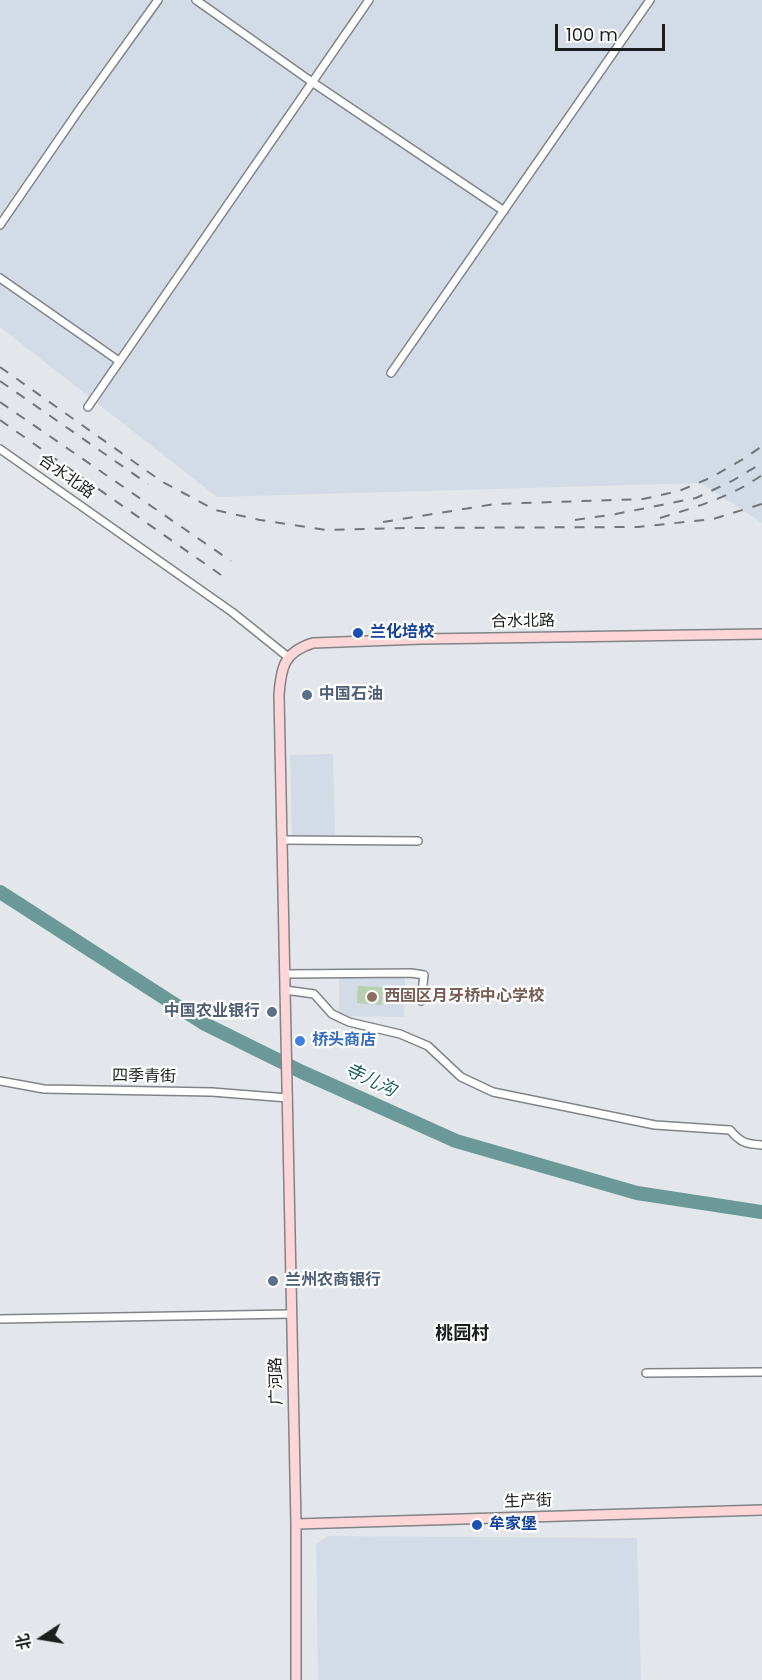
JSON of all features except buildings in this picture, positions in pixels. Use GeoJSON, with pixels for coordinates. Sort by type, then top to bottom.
{"type":"FeatureCollection","features":[{"type":"Feature","properties":{"kind":"street"},"geometry":{"type":"LineString","coordinates":[[0,225],[158,0]]}},
{"type":"Feature","properties":{"kind":"street"},"geometry":{"type":"LineString","coordinates":[[196,0],[312,82],[504,210]]}},
{"type":"Feature","properties":{"kind":"street"},"geometry":{"type":"LineString","coordinates":[[88,407],[369,0]]}},
{"type":"Feature","properties":{"kind":"street"},"geometry":{"type":"LineString","coordinates":[[391,373],[650,0]]}},
{"type":"Feature","properties":{"kind":"street"},"geometry":{"type":"LineString","coordinates":[[0,279],[119,362]]}},
{"type":"Feature","properties":{"kind":"street","name":"合水北路"},"geometry":{"type":"LineString","coordinates":[[0,449],[232,612],[288,657],[313,643],[422,639],[762,634]]}},
{"type":"Feature","properties":{"kind":"street"},"geometry":{"type":"LineString","coordinates":[[288,657],[280,681],[279,695],[285,990],[314,994],[332,1014],[349,1022],[400,1034],[428,1046],[461,1077],[493,1092],[655,1125],[730,1130],[747,1144],[762,1145]]}},
{"type":"Feature","properties":{"kind":"street"},"geometry":{"type":"LineString","coordinates":[[282,840],[417,841]]}},
{"type":"Feature","properties":{"kind":"street"},"geometry":{"type":"LineString","coordinates":[[285,974],[411,973],[424,975],[421,1001]]}},
{"type":"Feature","properties":{"kind":"street","name":"广河路"},"geometry":{"type":"LineString","coordinates":[[285,990],[296,1524],[296,1680]]}},
{"type":"Feature","properties":{"kind":"street","name":"四季青街"},"geometry":{"type":"LineString","coordinates":[[0,1081],[44,1089],[212,1092],[288,1098]]}},
{"type":"Feature","properties":{"kind":"street"},"geometry":{"type":"LineString","coordinates":[[0,1319],[291,1314]]}},
{"type":"Feature","properties":{"kind":"street"},"geometry":{"type":"LineString","coordinates":[[646,1373],[762,1372]]}},
{"type":"Feature","properties":{"kind":"street","name":"生产街"},"geometry":{"type":"LineString","coordinates":[[296,1524],[762,1510]]}},
{"type":"Feature","properties":{"kind":"shaded area"},"geometry":{"type":"Polygon","coordinates":[[[0,0],[762,0],[762,523],[701,483],[217,497],[0,327],[0,0]]]}},
{"type":"Feature","properties":{"kind":"shaded area"},"geometry":{"type":"Polygon","coordinates":[[[333,754],[335,835],[292,836],[290,755],[333,754]]]}},
{"type":"Feature","properties":{"kind":"shaded area","name":"西固区月牙桥中心学校"},"geometry":{"type":"Polygon","coordinates":[[[339,976],[405,977],[404,1017],[339,1016],[339,976]]]}},
{"type":"Feature","properties":{"kind":"shaded area"},"geometry":{"type":"Polygon","coordinates":[[[328,1536],[637,1538],[641,1680],[318,1680],[316,1544],[328,1536]]]}},
{"type":"Feature","properties":{"kind":"green space"},"geometry":{"type":"Polygon","coordinates":[[[358,986],[383,987],[382,1005],[357,1003],[358,986]]]}},
{"type":"Feature","properties":{"kind":"waterway","name":"寺儿沟"},"geometry":{"type":"LineString","coordinates":[[0,892],[205,1024],[302,1072],[456,1141],[637,1193],[762,1212]]}},
{"type":"Feature","properties":{"kind":"railway"},"geometry":{"type":"LineString","coordinates":[[0,367],[161,481],[215,510],[260,520],[326,530],[638,527],[713,519],[762,504]]}},
{"type":"Feature","properties":{"kind":"railway"},"geometry":{"type":"LineString","coordinates":[[0,381],[148,484]]}},
{"type":"Feature","properties":{"kind":"railway"},"geometry":{"type":"LineString","coordinates":[[0,402],[231,561]]}},
{"type":"Feature","properties":{"kind":"railway"},"geometry":{"type":"LineString","coordinates":[[0,420],[221,575]]}},
{"type":"Feature","properties":{"kind":"railway"},"geometry":{"type":"LineString","coordinates":[[383,522],[495,504],[643,499],[679,491],[710,478],[762,446]]}},
{"type":"Feature","properties":{"kind":"railway"},"geometry":{"type":"LineString","coordinates":[[575,520],[696,498],[732,481],[762,463]]}},
{"type":"Feature","properties":{"kind":"railway"},"geometry":{"type":"LineString","coordinates":[[660,518],[726,495],[762,475]]}},
{"type":"Feature","properties":{"kind":"place","name":"兰化培校"},"geometry":{"type":"Point","coordinates":[358,633]}},
{"type":"Feature","properties":{"kind":"place","name":"中国石油"},"geometry":{"type":"Point","coordinates":[307,695]}},
{"type":"Feature","properties":{"kind":"place","name":"西固区月牙桥中心学校"},"geometry":{"type":"Point","coordinates":[372,997]}},
{"type":"Feature","properties":{"kind":"place","name":"中国农业银行"},"geometry":{"type":"Point","coordinates":[272,1012]}},
{"type":"Feature","properties":{"kind":"place","name":"桥头商店"},"geometry":{"type":"Point","coordinates":[300,1041]}},
{"type":"Feature","properties":{"kind":"place","name":"兰州农商银行"},"geometry":{"type":"Point","coordinates":[273,1281]}},
{"type":"Feature","properties":{"kind":"place","name":"牟家堡"},"geometry":{"type":"Point","coordinates":[477,1525]}},
{"type":"Feature","properties":{"kind":"district","name":"桃园村"},"geometry":{"type":"Point","coordinates":[462,1334]}}]}
